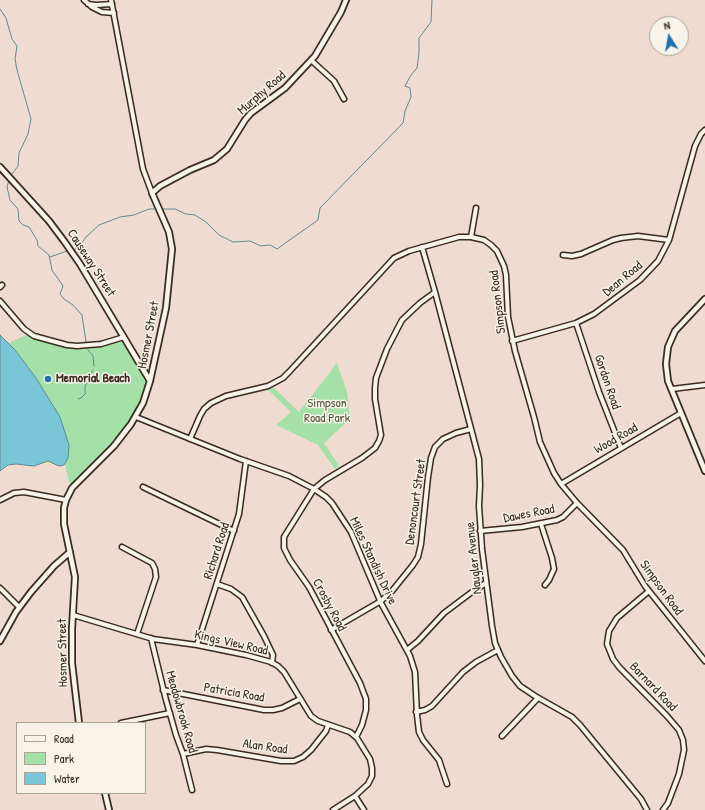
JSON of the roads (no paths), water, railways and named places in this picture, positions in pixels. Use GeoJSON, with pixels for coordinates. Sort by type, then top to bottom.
{"type":"FeatureCollection","features":[{"type":"Feature","properties":{"kind":"street"},"geometry":{"type":"LineString","coordinates":[[84,0],[102,12],[114,12]]}},
{"type":"Feature","properties":{"kind":"street","name":"Murphy Road"},"geometry":{"type":"LineString","coordinates":[[152,193],[160,186],[210,162],[221,155],[227,149],[251,114],[282,91],[311,60],[341,12],[346,0]]}},
{"type":"Feature","properties":{"kind":"street"},"geometry":{"type":"LineString","coordinates":[[88,4],[96,5],[112,2]]}},
{"type":"Feature","properties":{"kind":"street","name":"Hosmer Street"},"geometry":{"type":"LineString","coordinates":[[79,722],[72,663],[75,577],[64,518],[64,508],[72,488],[119,440],[136,417],[143,403],[150,381],[166,308],[172,249],[168,232],[144,169],[112,2]]}},
{"type":"Feature","properties":{"kind":"street"},"geometry":{"type":"LineString","coordinates":[[311,60],[334,81],[344,100]]}},
{"type":"Feature","properties":{"kind":"street","name":"Dean Road"},"geometry":{"type":"LineString","coordinates":[[512,341],[576,323],[594,314],[640,280],[658,261],[669,240],[694,146],[705,130]]}},
{"type":"Feature","properties":{"kind":"street","name":"Causeway Street"},"geometry":{"type":"LineString","coordinates":[[0,167],[64,241],[80,264],[150,381]]}},
{"type":"Feature","properties":{"kind":"street"},"geometry":{"type":"LineString","coordinates":[[471,237],[476,208]]}},
{"type":"Feature","properties":{"kind":"street"},"geometry":{"type":"LineString","coordinates":[[563,255],[572,256],[581,254],[621,238],[638,236],[669,240]]}},
{"type":"Feature","properties":{"kind":"street","name":"Simpson Road"},"geometry":{"type":"LineString","coordinates":[[190,439],[204,409],[211,403],[226,396],[268,386],[283,378],[313,347],[387,264],[401,254],[450,239],[471,237],[484,240],[491,245],[502,258],[506,275],[512,341],[540,442],[550,466],[561,484],[577,503],[623,550],[638,576],[649,591],[705,661]]}},
{"type":"Feature","properties":{"kind":"street","name":"Naugler Avenue"},"geometry":{"type":"LineString","coordinates":[[422,247],[480,466],[480,532],[492,626],[498,650],[505,665],[520,686],[572,717],[580,724],[647,810]]}},
{"type":"Feature","properties":{"kind":"street"},"geometry":{"type":"LineString","coordinates":[[314,489],[325,480],[362,458],[375,448],[381,435],[375,399],[376,378],[387,349],[402,320],[420,303],[435,292]]}},
{"type":"Feature","properties":{"kind":"street"},"geometry":{"type":"LineString","coordinates":[[705,299],[680,324],[671,339],[666,355],[667,377],[705,471]]}},
{"type":"Feature","properties":{"kind":"street"},"geometry":{"type":"LineString","coordinates":[[0,301],[28,334],[34,336],[62,344],[77,346],[96,345],[124,337]]}},
{"type":"Feature","properties":{"kind":"street","name":"Gordon Road"},"geometry":{"type":"LineString","coordinates":[[576,323],[621,448]]}},
{"type":"Feature","properties":{"kind":"street"},"geometry":{"type":"LineString","coordinates":[[672,390],[705,385]]}},
{"type":"Feature","properties":{"kind":"street","name":"Wood Road"},"geometry":{"type":"LineString","coordinates":[[561,484],[681,413]]}},
{"type":"Feature","properties":{"kind":"street","name":"Miles Standish Drive"},"geometry":{"type":"LineString","coordinates":[[136,417],[246,461],[289,476],[314,489],[332,503],[351,532],[381,601],[407,650],[415,672],[416,712],[419,732],[423,740],[439,760],[447,784]]}},
{"type":"Feature","properties":{"kind":"street","name":"Denoncourt Street"},"geometry":{"type":"LineString","coordinates":[[331,630],[381,601],[392,591],[413,565],[418,557],[422,536],[431,458],[435,447],[444,439],[456,433],[471,429]]}},
{"type":"Feature","properties":{"kind":"street","name":"Richard Road"},"geometry":{"type":"LineString","coordinates":[[197,645],[234,531],[242,501],[246,461]]}},
{"type":"Feature","properties":{"kind":"street"},"geometry":{"type":"LineString","coordinates":[[143,487],[234,531]]}},
{"type":"Feature","properties":{"kind":"street","name":"Crosby Road"},"geometry":{"type":"LineString","coordinates":[[314,489],[284,536],[284,548],[290,560],[308,586],[360,683],[366,699],[366,710],[362,725],[356,737]]}},
{"type":"Feature","properties":{"kind":"street"},"geometry":{"type":"LineString","coordinates":[[0,500],[14,493],[24,492],[66,500]]}},
{"type":"Feature","properties":{"kind":"street","name":"Dawes Road"},"geometry":{"type":"LineString","coordinates":[[480,532],[541,524],[557,520],[563,517],[577,503]]}},
{"type":"Feature","properties":{"kind":"street"},"geometry":{"type":"LineString","coordinates":[[541,524],[554,569],[545,585]]}},
{"type":"Feature","properties":{"kind":"street"},"geometry":{"type":"LineString","coordinates":[[122,547],[152,563],[155,569],[156,577],[137,634]]}},
{"type":"Feature","properties":{"kind":"street"},"geometry":{"type":"LineString","coordinates":[[0,641],[19,607],[45,575],[70,552]]}},
{"type":"Feature","properties":{"kind":"street"},"geometry":{"type":"LineString","coordinates":[[407,650],[418,641],[444,613],[486,583]]}},
{"type":"Feature","properties":{"kind":"street"},"geometry":{"type":"LineString","coordinates":[[217,584],[231,589],[242,597],[273,655],[272,663]]}},
{"type":"Feature","properties":{"kind":"street"},"geometry":{"type":"LineString","coordinates":[[0,588],[19,607]]}},
{"type":"Feature","properties":{"kind":"street","name":"Barnard Road"},"geometry":{"type":"LineString","coordinates":[[649,591],[617,618],[609,631],[608,644],[612,659],[667,716],[679,730],[683,740],[684,750],[679,774],[668,803],[663,810]]}},
{"type":"Feature","properties":{"kind":"street","name":"Kings View Road"},"geometry":{"type":"LineString","coordinates":[[74,615],[151,638],[197,645],[254,657],[272,663],[284,672],[311,716],[318,721],[350,732],[356,737]]}},
{"type":"Feature","properties":{"kind":"street","name":"Meadowbrook Road"},"geometry":{"type":"LineString","coordinates":[[151,638],[163,690],[183,754],[192,790]]}},
{"type":"Feature","properties":{"kind":"street"},"geometry":{"type":"LineString","coordinates":[[416,712],[425,710],[432,706],[463,672],[476,662],[498,650]]}},
{"type":"Feature","properties":{"kind":"street","name":"Patricia Road"},"geometry":{"type":"LineString","coordinates":[[163,690],[264,710],[282,708],[300,699]]}},
{"type":"Feature","properties":{"kind":"street"},"geometry":{"type":"LineString","coordinates":[[502,736],[538,698]]}},
{"type":"Feature","properties":{"kind":"street"},"geometry":{"type":"LineString","coordinates":[[126,722],[170,713]]}},
{"type":"Feature","properties":{"kind":"street","name":"Alan Road"},"geometry":{"type":"LineString","coordinates":[[183,754],[206,750],[217,750],[281,761],[294,760],[303,757],[310,750],[326,731],[328,725]]}},
{"type":"Feature","properties":{"kind":"street"},"geometry":{"type":"LineString","coordinates":[[332,810],[355,796],[368,784],[372,776],[370,759],[356,737]]}},
{"type":"Feature","properties":{"kind":"street"},"geometry":{"type":"LineString","coordinates":[[105,794],[109,810]]}},
{"type":"Feature","properties":{"kind":"street"},"geometry":{"type":"LineString","coordinates":[[355,796],[364,810]]}},
{"type":"Feature","properties":{"kind":"water"},"geometry":{"type":"Polygon","coordinates":[[[0,335],[15,350],[36,378],[60,417],[69,445],[68,458],[64,465],[59,466],[48,461],[34,466],[16,464],[8,465],[0,471],[0,335]]]}},
{"type":"Feature","properties":{"kind":"waterway"},"geometry":{"type":"LineString","coordinates":[[162,209],[175,209],[186,214],[195,215],[206,222],[219,235],[233,242],[250,241],[261,246],[270,245],[277,249],[318,220],[320,208],[403,123],[405,111],[411,97],[410,88],[405,86],[417,68],[419,38],[431,22],[432,0]]}},
{"type":"Feature","properties":{"kind":"waterway"},"geometry":{"type":"LineString","coordinates":[[0,9],[6,18],[12,39],[17,46],[15,59],[17,70],[31,119],[28,134],[19,153],[18,166],[12,174]]}},
{"type":"Feature","properties":{"kind":"waterway"},"geometry":{"type":"LineString","coordinates":[[0,173],[8,181]]}},
{"type":"Feature","properties":{"kind":"waterway"},"geometry":{"type":"LineString","coordinates":[[9,180],[7,187],[10,200],[18,209],[19,221],[23,225],[29,227],[37,240],[38,246],[49,255],[52,270],[63,286],[60,294],[82,315],[86,342]]}},
{"type":"Feature","properties":{"kind":"waterway"},"geometry":{"type":"LineString","coordinates":[[75,249],[78,248],[86,237],[99,225],[120,217],[134,215],[149,209],[154,209]]}},
{"type":"Feature","properties":{"kind":"waterway"},"geometry":{"type":"LineString","coordinates":[[50,257],[67,251]]}},
{"type":"Feature","properties":{"kind":"waterway"},"geometry":{"type":"LineString","coordinates":[[88,350],[93,356],[94,366]]}},
{"type":"Feature","properties":{"kind":"waterway"},"geometry":{"type":"LineString","coordinates":[[78,399],[85,394],[85,387],[93,370]]}},
{"type":"Feature","properties":{"kind":"place","name":"Memorial Beach"},"geometry":{"type":"Point","coordinates":[48,379]}},
{"type":"Feature","properties":{"kind":"park label","name":"Simpson Road Park"},"geometry":{"type":"Point","coordinates":[327,412]}}]}
